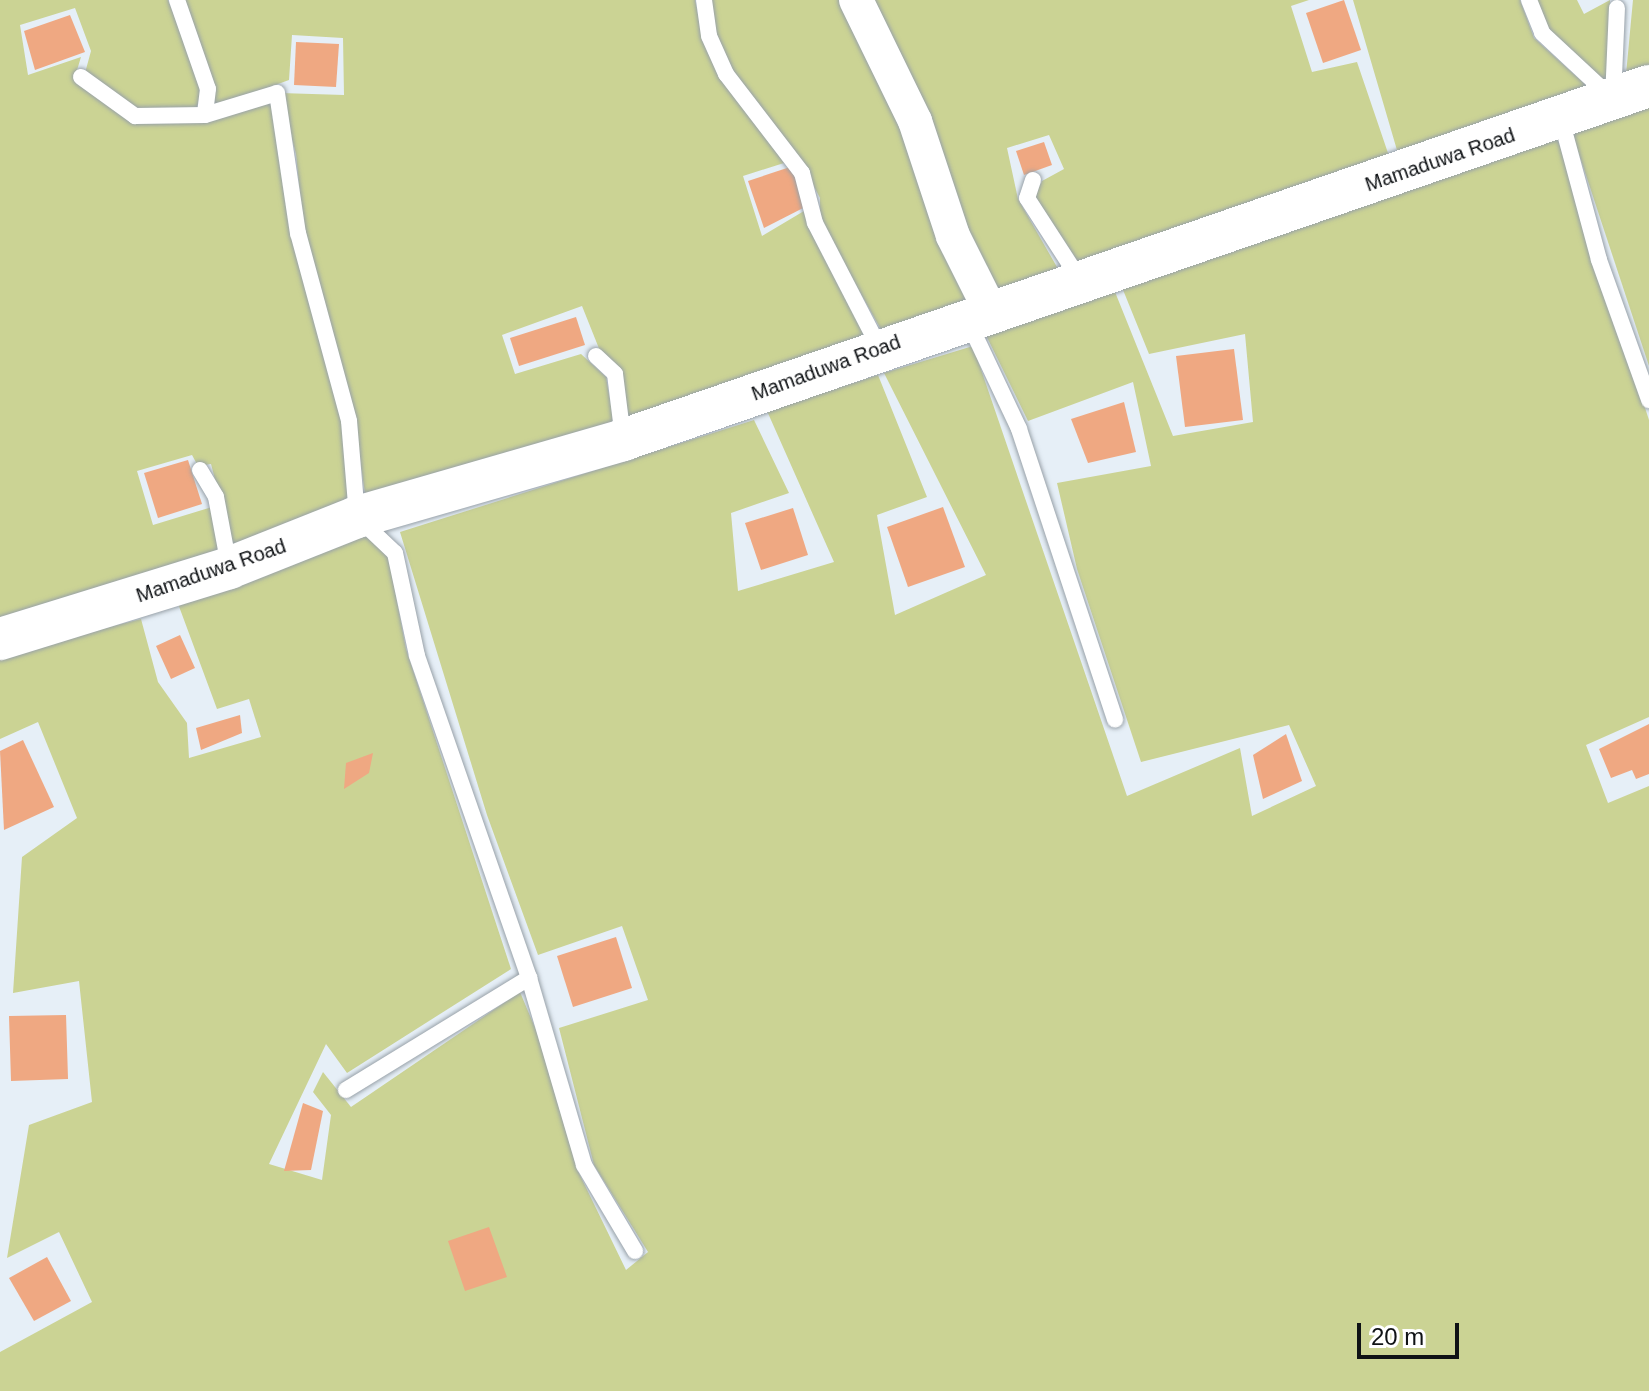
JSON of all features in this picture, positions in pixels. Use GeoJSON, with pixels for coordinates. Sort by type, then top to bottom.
{"type":"FeatureCollection","features":[{"type":"Feature","properties":{"kind":"street"},"geometry":{"type":"LineString","coordinates":[[856,0],[915,121],[978,314]]}},
{"type":"Feature","properties":{"kind":"street","name":"Mamaduwa Road"},"geometry":{"type":"LineString","coordinates":[[0,639],[229,568],[357,517],[623,440],[978,314],[1631,93]]}},
{"type":"Feature","properties":{"kind":"lane"},"geometry":{"type":"LineString","coordinates":[[177,0],[208,89],[205,115]]}},
{"type":"Feature","properties":{"kind":"lane"},"geometry":{"type":"LineString","coordinates":[[704,0],[709,36],[726,74],[802,173],[815,223],[880,349]]}},
{"type":"Feature","properties":{"kind":"lane"},"geometry":{"type":"LineString","coordinates":[[1529,0],[1542,33],[1631,93]]}},
{"type":"Feature","properties":{"kind":"lane"},"geometry":{"type":"LineString","coordinates":[[1617,8],[1631,93]]}},
{"type":"Feature","properties":{"kind":"lane"},"geometry":{"type":"LineString","coordinates":[[81,77],[135,116],[205,115],[277,93],[298,233],[349,421],[357,517],[395,553],[417,656],[529,978],[584,1165],[635,1251]]}},
{"type":"Feature","properties":{"kind":"lane"},"geometry":{"type":"LineString","coordinates":[[1561,119],[1599,260],[1649,400]]}},
{"type":"Feature","properties":{"kind":"lane"},"geometry":{"type":"LineString","coordinates":[[1033,180],[1027,198],[1081,281]]}},
{"type":"Feature","properties":{"kind":"lane"},"geometry":{"type":"LineString","coordinates":[[978,314],[1115,720]]}},
{"type":"Feature","properties":{"kind":"lane"},"geometry":{"type":"LineString","coordinates":[[596,356],[615,374],[623,440]]}},
{"type":"Feature","properties":{"kind":"lane"},"geometry":{"type":"LineString","coordinates":[[200,470],[216,497],[229,568]]}},
{"type":"Feature","properties":{"kind":"lane"},"geometry":{"type":"LineString","coordinates":[[346,1090],[529,978]]}},
{"type":"Feature","properties":{"kind":"green space"},"geometry":{"type":"Polygon","coordinates":[[[0,0],[168,0],[203,89],[196,109],[139,110],[85,73],[91,51],[75,8],[20,25],[28,75],[81,57],[74,80],[133,124],[207,121],[273,102],[342,423],[355,517],[237,563],[211,464],[198,466],[192,455],[137,471],[153,525],[212,507],[226,570],[0,637],[0,0]]]}},
{"type":"Feature","properties":{"kind":"green space"},"geometry":{"type":"Polygon","coordinates":[[[181,0],[695,0],[703,39],[784,163],[743,176],[762,236],[804,211],[875,350],[632,437],[620,368],[600,351],[582,306],[502,335],[515,374],[581,354],[606,377],[617,441],[368,514],[354,418],[303,224],[296,154],[280,93],[344,95],[343,38],[292,35],[289,80],[212,108],[181,0]]]}},
{"type":"Feature","properties":{"kind":"green space"},"geometry":{"type":"Polygon","coordinates":[[[709,0],[847,0],[976,307],[888,342],[820,221],[820,198],[805,169],[731,71],[715,32],[709,0]]]}},
{"type":"Feature","properties":{"kind":"green space"},"geometry":{"type":"Polygon","coordinates":[[[869,0],[1309,0],[1291,6],[1312,72],[1357,62],[1389,156],[1084,271],[1035,196],[1042,181],[1064,169],[1049,135],[1007,148],[1018,199],[1065,281],[997,302],[869,0]]]}},
{"type":"Feature","properties":{"kind":"green space"},"geometry":{"type":"Polygon","coordinates":[[[1353,0],[1520,0],[1534,38],[1600,98],[1399,157],[1353,0]]]}},
{"type":"Feature","properties":{"kind":"green space"},"geometry":{"type":"Polygon","coordinates":[[[1537,0],[1577,0],[1584,14],[1610,0],[1607,84],[1549,31],[1537,0]]]}},
{"type":"Feature","properties":{"kind":"green space"},"geometry":{"type":"Polygon","coordinates":[[[1633,0],[1649,0],[1649,74],[1625,85],[1633,0]]]}},
{"type":"Feature","properties":{"kind":"green space"},"geometry":{"type":"Polygon","coordinates":[[[1649,102],[1649,366],[1571,130],[1649,102]]]}},
{"type":"Feature","properties":{"kind":"green space"},"geometry":{"type":"Polygon","coordinates":[[[1555,131],[1649,420],[1649,717],[1586,745],[1608,803],[1649,786],[1649,1391],[0,1391],[0,1352],[92,1302],[59,1232],[7,1258],[29,1125],[92,1102],[79,981],[13,993],[22,857],[77,818],[38,722],[0,739],[0,655],[141,619],[158,682],[187,723],[189,758],[261,737],[249,699],[217,709],[177,601],[361,527],[389,559],[406,649],[511,969],[347,1073],[326,1044],[269,1164],[322,1180],[331,1115],[313,1092],[323,1072],[351,1107],[520,992],[549,1061],[577,1169],[626,1270],[648,1252],[594,1165],[559,1028],[648,1000],[622,926],[538,955],[487,815],[400,532],[754,420],[789,493],[731,513],[738,591],[834,562],[767,411],[878,375],[927,497],[877,515],[895,615],[986,575],[884,373],[973,346],[1127,796],[1240,748],[1252,816],[1316,786],[1289,725],[1141,762],[1077,569],[1057,483],[1151,466],[1133,382],[1028,421],[979,321],[1111,282],[1173,436],[1253,422],[1245,334],[1149,354],[1119,280],[1555,131]]]}},
{"type":"Feature","properties":{"kind":"building"},"geometry":{"type":"Polygon","coordinates":[[[1344,0],[1361,50],[1323,63],[1306,13],[1344,0]]]}},
{"type":"Feature","properties":{"kind":"building"},"geometry":{"type":"Polygon","coordinates":[[[70,15],[85,52],[35,70],[24,31],[70,15]]]}},
{"type":"Feature","properties":{"kind":"building"},"geometry":{"type":"Polygon","coordinates":[[[296,42],[339,44],[336,87],[294,85],[296,42]]]}},
{"type":"Feature","properties":{"kind":"building"},"geometry":{"type":"Polygon","coordinates":[[[1044,142],[1052,165],[1024,175],[1016,151],[1044,142]]]}},
{"type":"Feature","properties":{"kind":"building"},"geometry":{"type":"Polygon","coordinates":[[[790,167],[809,205],[764,228],[748,181],[790,167]]]}},
{"type":"Feature","properties":{"kind":"building"},"geometry":{"type":"Polygon","coordinates":[[[576,317],[585,345],[519,366],[510,338],[576,317]]]}},
{"type":"Feature","properties":{"kind":"building"},"geometry":{"type":"Polygon","coordinates":[[[1234,349],[1243,420],[1185,427],[1176,356],[1234,349]]]}},
{"type":"Feature","properties":{"kind":"building"},"geometry":{"type":"Polygon","coordinates":[[[1124,402],[1136,452],[1088,463],[1071,419],[1124,402]]]}},
{"type":"Feature","properties":{"kind":"building"},"geometry":{"type":"Polygon","coordinates":[[[188,460],[202,504],[158,518],[144,473],[188,460]]]}},
{"type":"Feature","properties":{"kind":"building"},"geometry":{"type":"Polygon","coordinates":[[[943,507],[965,567],[908,587],[887,527],[943,507]]]}},
{"type":"Feature","properties":{"kind":"building"},"geometry":{"type":"Polygon","coordinates":[[[793,508],[808,555],[761,570],[745,523],[793,508]]]}},
{"type":"Feature","properties":{"kind":"building"},"geometry":{"type":"Polygon","coordinates":[[[180,635],[195,668],[171,679],[156,646],[180,635]]]}},
{"type":"Feature","properties":{"kind":"building"},"geometry":{"type":"Polygon","coordinates":[[[240,715],[242,733],[201,750],[196,728],[240,715]]]}},
{"type":"Feature","properties":{"kind":"building"},"geometry":{"type":"Polygon","coordinates":[[[1649,724],[1649,774],[1636,779],[1632,770],[1611,778],[1599,749],[1649,724]]]}},
{"type":"Feature","properties":{"kind":"building"},"geometry":{"type":"Polygon","coordinates":[[[1286,734],[1302,781],[1263,799],[1253,755],[1286,734]]]}},
{"type":"Feature","properties":{"kind":"building"},"geometry":{"type":"Polygon","coordinates":[[[23,740],[54,807],[4,830],[0,751],[23,740]]]}},
{"type":"Feature","properties":{"kind":"building"},"geometry":{"type":"Polygon","coordinates":[[[373,753],[369,773],[344,789],[346,763],[373,753]]]}},
{"type":"Feature","properties":{"kind":"building"},"geometry":{"type":"Polygon","coordinates":[[[616,937],[632,988],[573,1007],[557,956],[616,937]]]}},
{"type":"Feature","properties":{"kind":"building"},"geometry":{"type":"Polygon","coordinates":[[[66,1015],[68,1079],[11,1081],[9,1016],[66,1015]]]}},
{"type":"Feature","properties":{"kind":"building"},"geometry":{"type":"Polygon","coordinates":[[[303,1103],[323,1111],[311,1170],[284,1171],[303,1103]]]}},
{"type":"Feature","properties":{"kind":"building"},"geometry":{"type":"Polygon","coordinates":[[[489,1227],[507,1277],[465,1291],[448,1241],[489,1227]]]}},
{"type":"Feature","properties":{"kind":"building"},"geometry":{"type":"Polygon","coordinates":[[[47,1257],[71,1301],[34,1321],[9,1278],[47,1257]]]}}]}
